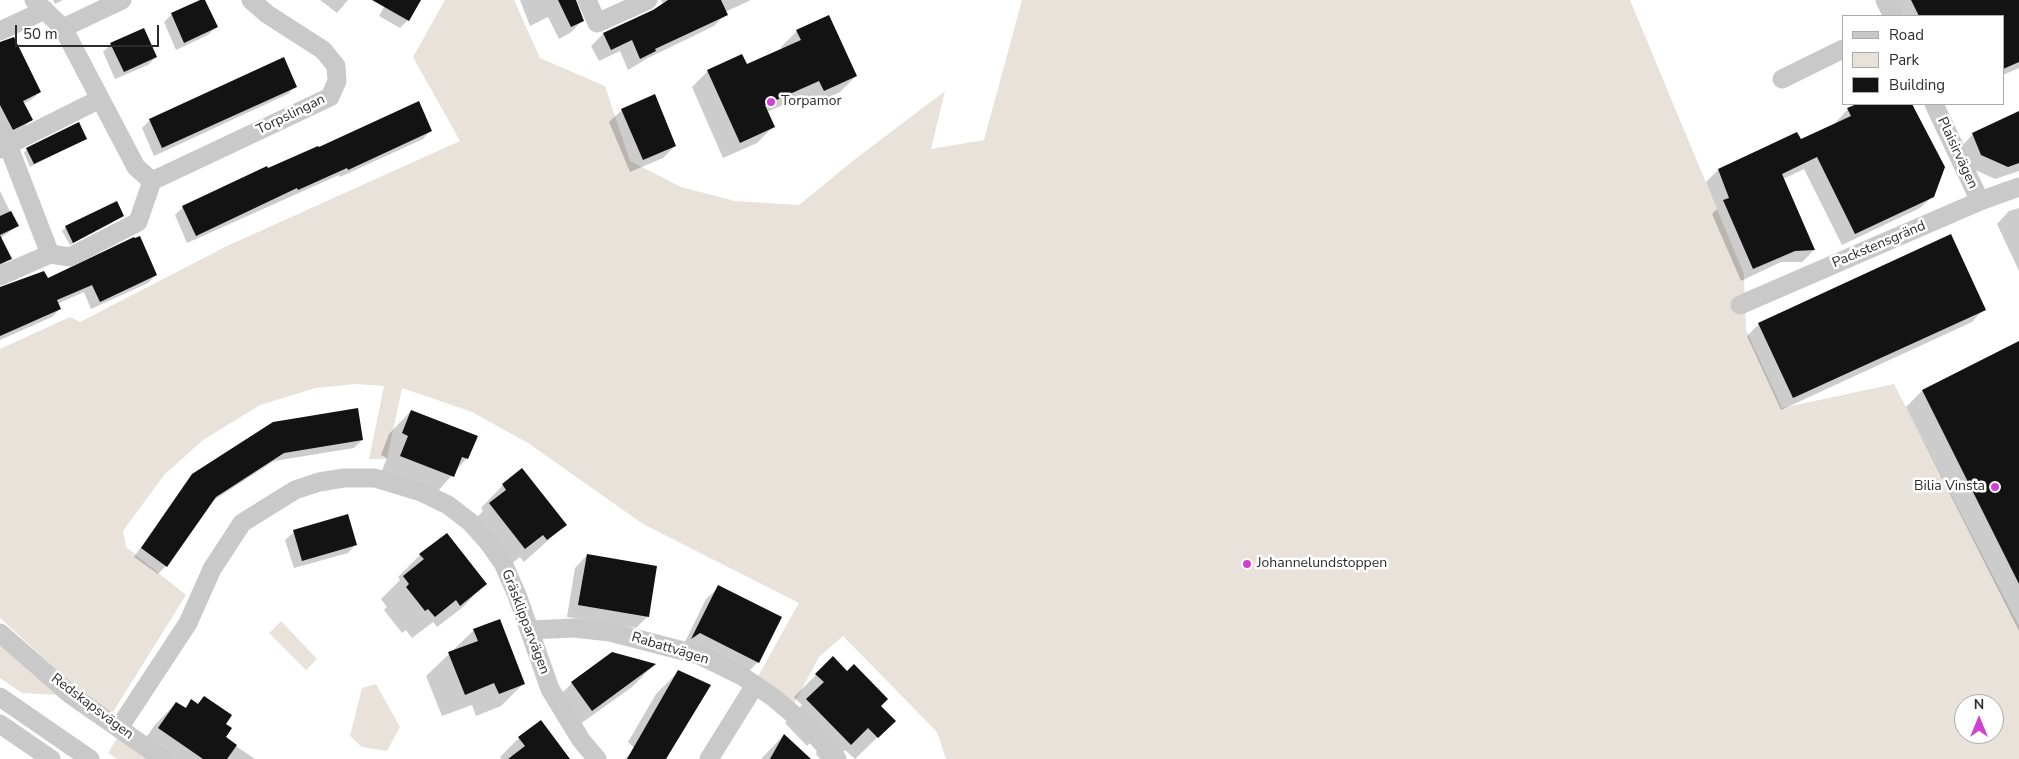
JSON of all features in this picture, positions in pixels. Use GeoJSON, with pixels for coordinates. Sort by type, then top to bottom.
{"type":"FeatureCollection","features":[{"type":"Feature","properties":{"kind":"street"},"geometry":{"type":"LineString","coordinates":[[63,28],[122,0]]}},
{"type":"Feature","properties":{"kind":"street","name":"Torpslingan"},"geometry":{"type":"LineString","coordinates":[[152,181],[330,98],[337,81],[336,66],[324,50],[267,14],[251,0]]}},
{"type":"Feature","properties":{"kind":"street"},"geometry":{"type":"LineString","coordinates":[[587,0],[597,23],[648,0]]}},
{"type":"Feature","properties":{"kind":"street"},"geometry":{"type":"LineString","coordinates":[[1885,0],[1892,15]]}},
{"type":"Feature","properties":{"kind":"street"},"geometry":{"type":"LineString","coordinates":[[0,31],[40,5],[63,28],[136,168],[152,181],[138,222],[70,257],[50,254],[0,276]]}},
{"type":"Feature","properties":{"kind":"street"},"geometry":{"type":"LineString","coordinates":[[1782,79],[1842,49]]}},
{"type":"Feature","properties":{"kind":"street"},"geometry":{"type":"LineString","coordinates":[[50,254],[3,142],[100,99]]}},
{"type":"Feature","properties":{"kind":"street","name":"Plaisirvägen"},"geometry":{"type":"LineString","coordinates":[[1934,105],[1980,201]]}},
{"type":"Feature","properties":{"kind":"street","name":"Packstensgränd"},"geometry":{"type":"LineString","coordinates":[[1740,304],[1980,201],[2019,187]]}},
{"type":"Feature","properties":{"kind":"street","name":"Gräsklipparvägen"},"geometry":{"type":"LineString","coordinates":[[119,728],[188,623],[212,569],[242,523],[280,498],[319,482],[344,478],[374,478],[421,492],[448,505],[470,522],[503,563],[530,630],[550,689],[581,740],[597,759]]}},
{"type":"Feature","properties":{"kind":"street","name":"Rabattvägen"},"geometry":{"type":"LineString","coordinates":[[530,630],[574,628],[610,632],[699,655],[755,685],[806,725],[837,759]]}},
{"type":"Feature","properties":{"kind":"street","name":"Redskapsvägen"},"geometry":{"type":"LineString","coordinates":[[0,633],[71,695],[163,759]]}},
{"type":"Feature","properties":{"kind":"street"},"geometry":{"type":"LineString","coordinates":[[709,759],[755,685]]}},
{"type":"Feature","properties":{"kind":"street"},"geometry":{"type":"LineString","coordinates":[[0,697],[90,759]]}},
{"type":"Feature","properties":{"kind":"street"},"geometry":{"type":"LineString","coordinates":[[0,724],[51,759]]}},
{"type":"Feature","properties":{"kind":"green space"},"geometry":{"type":"Polygon","coordinates":[[[445,0],[514,0],[540,58],[605,86],[630,161],[681,187],[735,201],[799,205],[854,160],[945,91],[931,149],[984,140],[1022,0],[1630,0],[1744,274],[1746,330],[1782,408],[1894,384],[2019,626],[2019,759],[946,759],[937,732],[843,636],[819,657],[794,704],[757,678],[799,603],[643,524],[528,443],[472,412],[402,388],[387,459],[369,459],[384,386],[355,384],[316,388],[260,405],[203,440],[164,475],[123,531],[126,547],[186,595],[113,712],[84,695],[0,618],[0,349],[70,317],[80,322],[227,246],[460,141],[413,57],[445,0]]]}},
{"type":"Feature","properties":{"kind":"green space"},"geometry":{"type":"Polygon","coordinates":[[[281,621],[317,659],[306,670],[269,633],[281,621]]]}},
{"type":"Feature","properties":{"kind":"green space"},"geometry":{"type":"Polygon","coordinates":[[[0,644],[57,695],[22,693],[0,678],[0,644]]]}},
{"type":"Feature","properties":{"kind":"green space"},"geometry":{"type":"Polygon","coordinates":[[[376,684],[400,727],[387,751],[362,747],[350,736],[362,688],[376,684]]]}},
{"type":"Feature","properties":{"kind":"green space"},"geometry":{"type":"Polygon","coordinates":[[[117,738],[149,759],[117,759],[108,753],[117,738]]]}},
{"type":"Feature","properties":{"kind":"building"},"geometry":{"type":"Polygon","coordinates":[[[200,0],[205,0],[218,27],[184,43],[171,13],[200,0]]]}},
{"type":"Feature","properties":{"kind":"building"},"geometry":{"type":"Polygon","coordinates":[[[372,0],[421,0],[409,21],[372,0]]]}},
{"type":"Feature","properties":{"kind":"building"},"geometry":{"type":"Polygon","coordinates":[[[558,0],[576,0],[584,21],[571,27],[558,0]]]}},
{"type":"Feature","properties":{"kind":"building"},"geometry":{"type":"Polygon","coordinates":[[[668,0],[721,0],[728,15],[655,49],[656,51],[640,59],[632,40],[611,50],[603,33],[653,10],[668,0]]]}},
{"type":"Feature","properties":{"kind":"building"},"geometry":{"type":"Polygon","coordinates":[[[1911,0],[2019,0],[2019,62],[2004,69],[2004,15],[1918,15],[1911,0]]]}},
{"type":"Feature","properties":{"kind":"building"},"geometry":{"type":"Polygon","coordinates":[[[829,15],[857,76],[824,91],[819,81],[765,105],[775,127],[740,143],[707,70],[742,54],[747,64],[801,40],[796,30],[829,15]]]}},
{"type":"Feature","properties":{"kind":"building"},"geometry":{"type":"Polygon","coordinates":[[[144,28],[157,57],[124,72],[110,43],[144,28]]]}},
{"type":"Feature","properties":{"kind":"building"},"geometry":{"type":"Polygon","coordinates":[[[14,37],[41,92],[23,101],[33,120],[13,130],[0,105],[0,42],[14,37]]]}},
{"type":"Feature","properties":{"kind":"building"},"geometry":{"type":"Polygon","coordinates":[[[284,57],[297,87],[162,148],[149,119],[284,57]]]}},
{"type":"Feature","properties":{"kind":"building"},"geometry":{"type":"Polygon","coordinates":[[[655,94],[676,146],[643,160],[621,109],[655,94]]]}},
{"type":"Feature","properties":{"kind":"building"},"geometry":{"type":"Polygon","coordinates":[[[419,101],[432,131],[348,170],[347,168],[298,190],[297,188],[196,236],[182,206],[267,166],[268,168],[319,147],[419,101]]]}},
{"type":"Feature","properties":{"kind":"building"},"geometry":{"type":"Polygon","coordinates":[[[1854,105],[1913,105],[1945,167],[1934,197],[1855,234],[1817,157],[1782,174],[1815,250],[1795,251],[1753,269],[1723,200],[1729,198],[1718,169],[1797,132],[1801,139],[1851,116],[1847,108],[1854,105]]]}},
{"type":"Feature","properties":{"kind":"building"},"geometry":{"type":"Polygon","coordinates":[[[2019,111],[2019,163],[2008,167],[1981,155],[1972,133],[2019,111]]]}},
{"type":"Feature","properties":{"kind":"building"},"geometry":{"type":"Polygon","coordinates":[[[79,122],[87,139],[34,164],[26,148],[79,122]]]}},
{"type":"Feature","properties":{"kind":"building"},"geometry":{"type":"Polygon","coordinates":[[[117,201],[124,216],[73,243],[65,226],[117,201]]]}},
{"type":"Feature","properties":{"kind":"building"},"geometry":{"type":"Polygon","coordinates":[[[11,211],[19,226],[0,235],[0,216],[11,211]]]}},
{"type":"Feature","properties":{"kind":"building"},"geometry":{"type":"Polygon","coordinates":[[[1951,234],[1986,310],[1793,398],[1758,323],[1951,234]]]}},
{"type":"Feature","properties":{"kind":"building"},"geometry":{"type":"Polygon","coordinates":[[[0,235],[12,259],[0,264],[0,235]]]}},
{"type":"Feature","properties":{"kind":"building"},"geometry":{"type":"Polygon","coordinates":[[[140,236],[157,275],[100,302],[92,285],[57,300],[61,309],[0,336],[0,287],[44,271],[48,278],[134,237],[140,236]]]}},
{"type":"Feature","properties":{"kind":"building","name":"Bilia Vinsta"},"geometry":{"type":"Polygon","coordinates":[[[2019,341],[2019,584],[1922,390],[2019,341]]]}},
{"type":"Feature","properties":{"kind":"building"},"geometry":{"type":"Polygon","coordinates":[[[358,408],[363,440],[284,453],[216,497],[167,567],[141,548],[192,474],[273,422],[358,408]]]}},
{"type":"Feature","properties":{"kind":"building"},"geometry":{"type":"Polygon","coordinates":[[[411,410],[478,436],[468,459],[462,457],[454,477],[400,456],[408,436],[402,433],[411,410]]]}},
{"type":"Feature","properties":{"kind":"building"},"geometry":{"type":"Polygon","coordinates":[[[522,468],[567,525],[547,540],[543,535],[525,549],[489,503],[506,490],[502,484],[522,468]]]}},
{"type":"Feature","properties":{"kind":"building"},"geometry":{"type":"Polygon","coordinates":[[[348,514],[357,545],[302,561],[293,530],[348,514]]]}},
{"type":"Feature","properties":{"kind":"building"},"geometry":{"type":"Polygon","coordinates":[[[447,533],[487,584],[460,606],[456,600],[435,617],[428,609],[425,611],[406,587],[409,584],[403,576],[424,559],[419,554],[447,533]]]}},
{"type":"Feature","properties":{"kind":"building"},"geometry":{"type":"Polygon","coordinates":[[[587,554],[657,566],[649,617],[578,605],[587,554]]]}},
{"type":"Feature","properties":{"kind":"building"},"geometry":{"type":"Polygon","coordinates":[[[718,585],[782,617],[759,663],[700,633],[691,639],[718,585]]]}},
{"type":"Feature","properties":{"kind":"building"},"geometry":{"type":"Polygon","coordinates":[[[500,619],[525,684],[499,694],[494,683],[465,695],[448,652],[478,641],[473,629],[500,619]]]}},
{"type":"Feature","properties":{"kind":"building"},"geometry":{"type":"Polygon","coordinates":[[[612,652],[656,664],[592,711],[571,682],[612,652]]]}},
{"type":"Feature","properties":{"kind":"building"},"geometry":{"type":"Polygon","coordinates":[[[833,656],[847,671],[854,664],[888,699],[881,706],[896,721],[878,738],[868,728],[851,745],[806,699],[824,682],[815,674],[833,656]]]}},
{"type":"Feature","properties":{"kind":"building"},"geometry":{"type":"Polygon","coordinates":[[[678,670],[711,685],[666,759],[627,759],[678,670]]]}},
{"type":"Feature","properties":{"kind":"building"},"geometry":{"type":"Polygon","coordinates":[[[204,696],[232,715],[226,724],[232,728],[226,737],[237,745],[227,759],[203,759],[158,728],[176,702],[186,708],[191,699],[198,704],[204,696]]]}},
{"type":"Feature","properties":{"kind":"building"},"geometry":{"type":"Polygon","coordinates":[[[541,720],[570,759],[508,759],[525,746],[518,737],[541,720]]]}},
{"type":"Feature","properties":{"kind":"building"},"geometry":{"type":"Polygon","coordinates":[[[784,734],[811,759],[770,759],[784,734]]]}},
{"type":"Feature","properties":{"kind":"place","name":"Torpamor"},"geometry":{"type":"Point","coordinates":[771,102]}},
{"type":"Feature","properties":{"kind":"place","name":"Bilia Vinsta"},"geometry":{"type":"Point","coordinates":[1995,487]}},
{"type":"Feature","properties":{"kind":"place","name":"Johannelundstoppen"},"geometry":{"type":"Point","coordinates":[1247,564]}}]}
